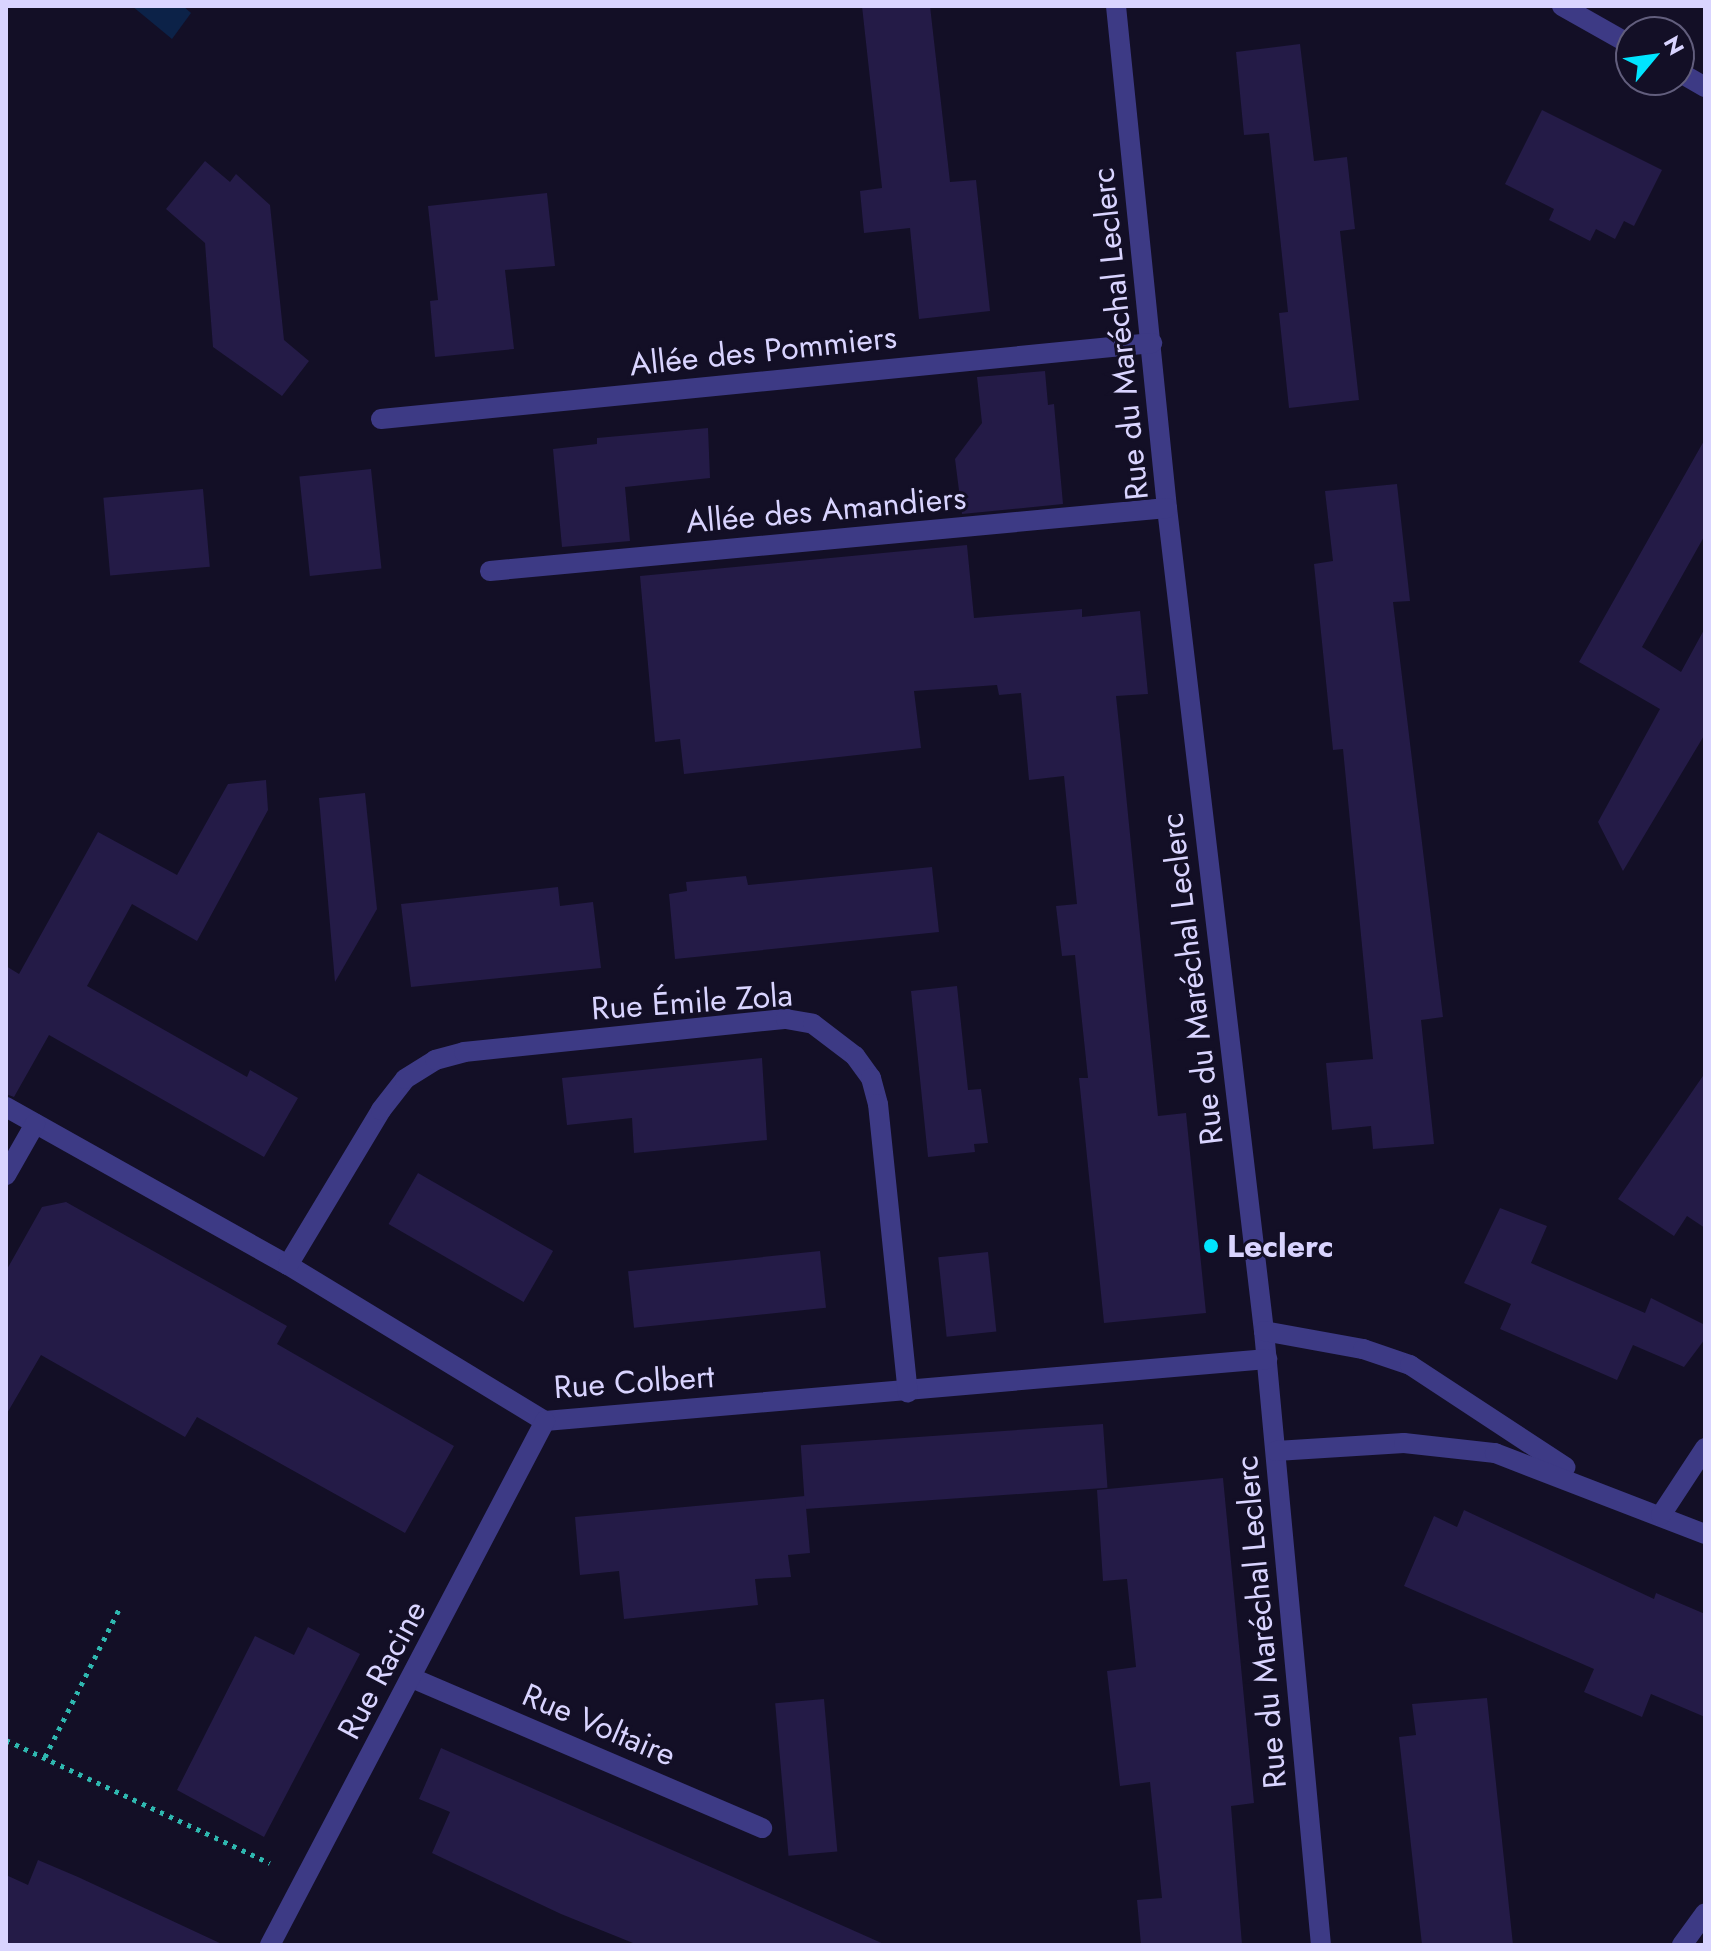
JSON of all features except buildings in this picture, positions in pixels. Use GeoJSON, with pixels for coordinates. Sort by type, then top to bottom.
{"type":"FeatureCollection","features":[{"type":"Feature","properties":{"kind":"street","name":"Rue du Maréchal Leclerc"},"geometry":{"type":"LineString","coordinates":[[1116,6],[1167,508],[1267,1359],[1321,1945]]}},
{"type":"Feature","properties":{"kind":"street"},"geometry":{"type":"LineString","coordinates":[[1562,6],[1615,36]]}},
{"type":"Feature","properties":{"kind":"street","name":"Allée des Pommiers"},"geometry":{"type":"LineString","coordinates":[[381,419],[1152,343]]}},
{"type":"Feature","properties":{"kind":"street","name":"Allée des Amandiers"},"geometry":{"type":"LineString","coordinates":[[490,571],[1167,508]]}},
{"type":"Feature","properties":{"kind":"street","name":"Rue Émile Zola"},"geometry":{"type":"LineString","coordinates":[[288,1265],[381,1110],[405,1079],[435,1060],[464,1052],[771,1021],[813,1024],[855,1056],[871,1078],[878,1104],[908,1392]]}},
{"type":"Feature","properties":{"kind":"street","name":"Rue Colbert"},"geometry":{"type":"LineString","coordinates":[[6,1107],[288,1265],[545,1421],[1267,1359]]}},
{"type":"Feature","properties":{"kind":"street"},"geometry":{"type":"LineString","coordinates":[[6,1175],[35,1124]]}},
{"type":"Feature","properties":{"kind":"street"},"geometry":{"type":"LineString","coordinates":[[1264,1331],[1363,1349],[1410,1365],[1601,1492]]}},
{"type":"Feature","properties":{"kind":"street","name":"Rue Racine"},"geometry":{"type":"LineString","coordinates":[[270,1945],[545,1421]]}},
{"type":"Feature","properties":{"kind":"street"},"geometry":{"type":"LineString","coordinates":[[1276,1451],[1350,1443],[1450,1446],[1495,1453],[1705,1534]]}},
{"type":"Feature","properties":{"kind":"street"},"geometry":{"type":"LineString","coordinates":[[1661,1515],[1705,1448]]}},
{"type":"Feature","properties":{"kind":"street","name":"Rue Voltaire"},"geometry":{"type":"LineString","coordinates":[[412,1678],[762,1828]]}},
{"type":"Feature","properties":{"kind":"street"},"geometry":{"type":"LineString","coordinates":[[1682,1945],[1705,1913]]}},
{"type":"Feature","properties":{"kind":"path"},"geometry":{"type":"LineString","coordinates":[[45,1757],[120,1607]]}},
{"type":"Feature","properties":{"kind":"path"},"geometry":{"type":"LineString","coordinates":[[6,1740],[304,1879]]}},
{"type":"Feature","properties":{"kind":"water"},"geometry":{"type":"Polygon","coordinates":[[[132,6],[183,6],[191,13],[172,39],[132,6]]]}},
{"type":"Feature","properties":{"kind":"place","name":"Leclerc"},"geometry":{"type":"Point","coordinates":[1211,1246]}}]}
